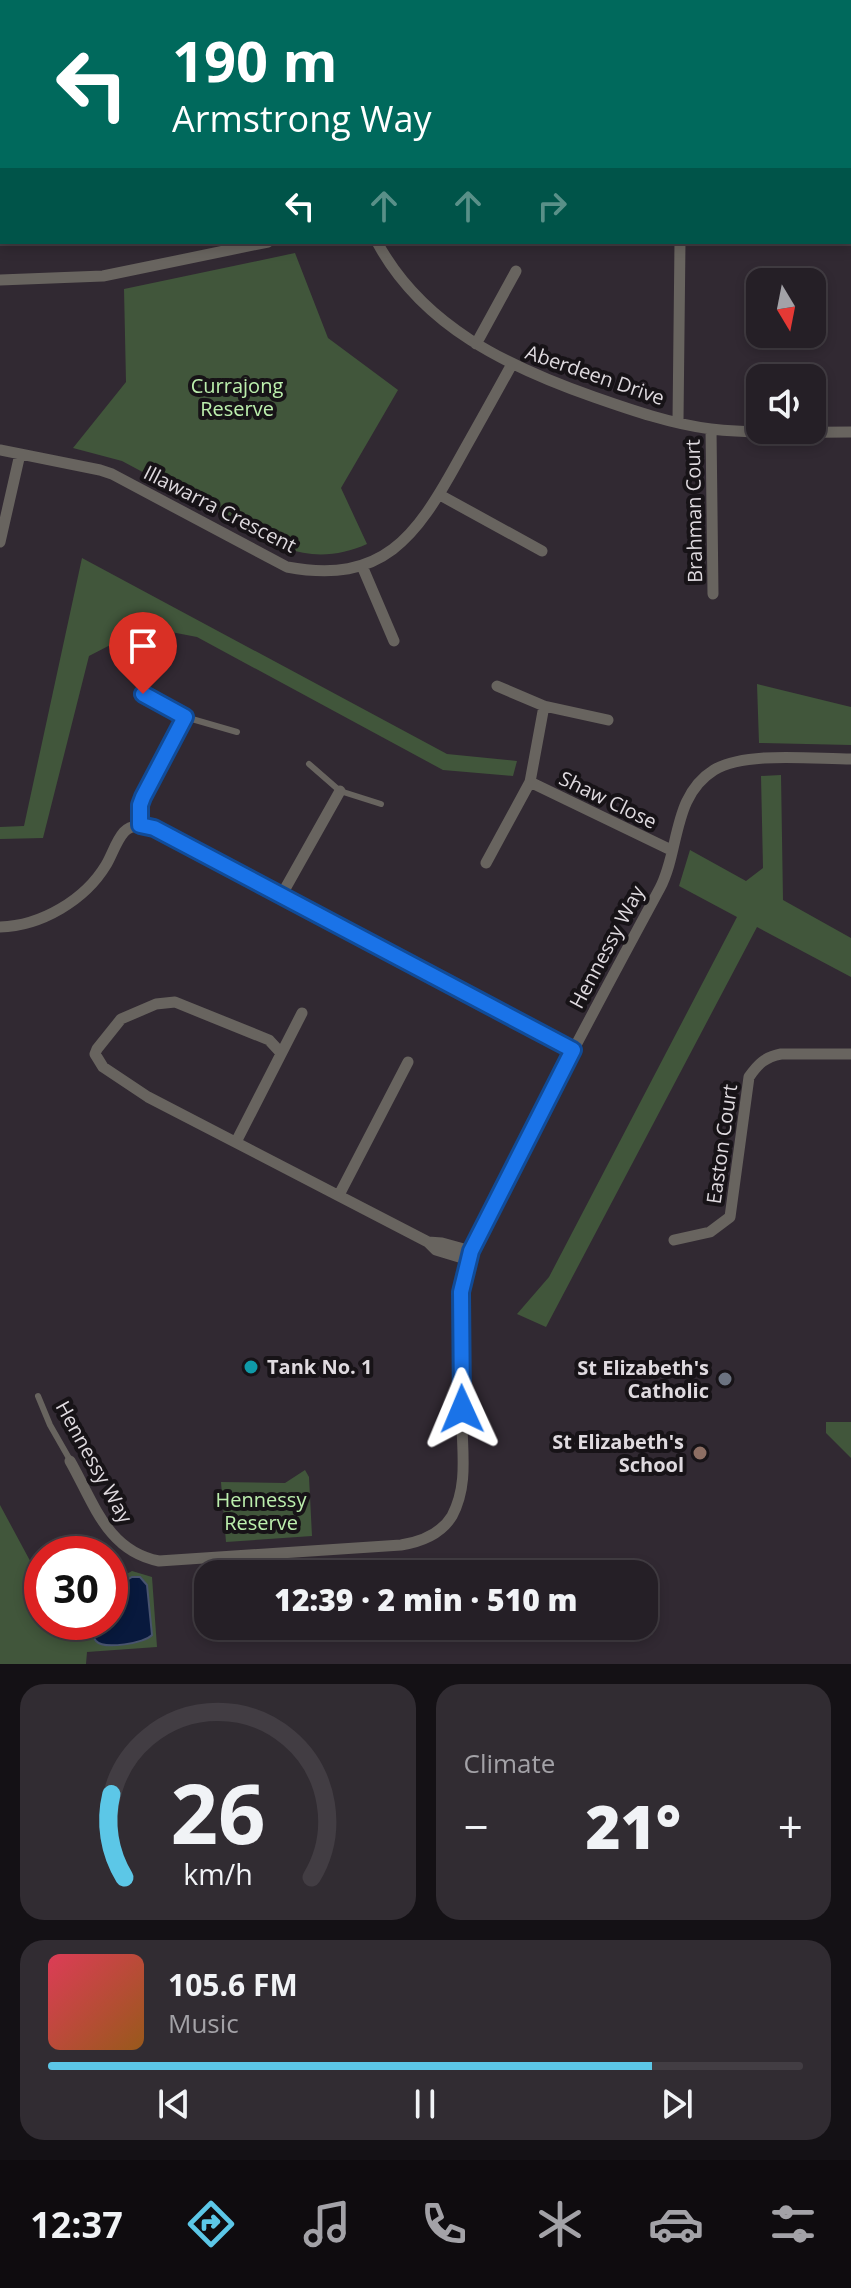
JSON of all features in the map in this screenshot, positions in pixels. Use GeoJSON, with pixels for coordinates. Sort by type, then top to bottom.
{"type":"FeatureCollection","features":[{"type":"Feature","properties":{"kind":"street"},"geometry":{"type":"LineString","coordinates":[[0,280],[103,276],[258,244]]}},
{"type":"Feature","properties":{"kind":"street","name":"Aberdeen Drive"},"geometry":{"type":"LineString","coordinates":[[378,244],[412,292],[438,317],[476,344],[540,378],[622,407],[711,429],[851,432]]}},
{"type":"Feature","properties":{"kind":"street"},"geometry":{"type":"LineString","coordinates":[[678,421],[680,244]]}},
{"type":"Feature","properties":{"kind":"street"},"geometry":{"type":"LineString","coordinates":[[476,344],[516,271]]}},
{"type":"Feature","properties":{"kind":"street","name":"Illawarra Crescent"},"geometry":{"type":"LineString","coordinates":[[0,450],[112,474],[287,567],[313,571],[362,566],[405,540],[426,517],[512,364]]}},
{"type":"Feature","properties":{"kind":"street","name":"Brahman Court"},"geometry":{"type":"LineString","coordinates":[[711,429],[713,594]]}},
{"type":"Feature","properties":{"kind":"street"},"geometry":{"type":"LineString","coordinates":[[0,542],[20,454]]}},
{"type":"Feature","properties":{"kind":"street"},"geometry":{"type":"LineString","coordinates":[[440,495],[542,551]]}},
{"type":"Feature","properties":{"kind":"street"},"geometry":{"type":"LineString","coordinates":[[362,566],[394,641]]}},
{"type":"Feature","properties":{"kind":"street"},"geometry":{"type":"LineString","coordinates":[[497,686],[544,706],[608,720]]}},
{"type":"Feature","properties":{"kind":"street","name":"Shaw Close"},"geometry":{"type":"LineString","coordinates":[[486,863],[530,782],[544,706]]}},
{"type":"Feature","properties":{"kind":"street"},"geometry":{"type":"LineString","coordinates":[[140,825],[143,797],[185,717]]}},
{"type":"Feature","properties":{"kind":"street","name":"Hennessy Way"},"geometry":{"type":"LineString","coordinates":[[70,1461],[110,1532],[131,1553],[159,1561],[401,1545],[429,1537],[451,1518],[464,1482],[460,1327],[461,1292],[470,1256],[573,1050],[666,877],[684,807],[701,781],[713,771],[745,759],[851,759]]}},
{"type":"Feature","properties":{"kind":"street","name":"Shaw Close"},"geometry":{"type":"LineString","coordinates":[[530,782],[671,850]]}},
{"type":"Feature","properties":{"kind":"street"},"geometry":{"type":"LineString","coordinates":[[281,896],[340,791]]}},
{"type":"Feature","properties":{"kind":"street"},"geometry":{"type":"LineString","coordinates":[[0,927],[27,923],[69,903],[91,885],[105,868],[123,832],[140,825],[154,828],[573,1050]]}},
{"type":"Feature","properties":{"kind":"street"},"geometry":{"type":"LineString","coordinates":[[281,1053],[269,1040],[175,1002],[156,1004],[121,1019],[95,1054],[103,1067],[124,1082],[428,1242],[436,1250],[470,1256]]}},
{"type":"Feature","properties":{"kind":"street"},"geometry":{"type":"LineString","coordinates":[[236,1142],[302,1013]]}},
{"type":"Feature","properties":{"kind":"street","name":"Easton Court"},"geometry":{"type":"LineString","coordinates":[[674,1240],[710,1232],[730,1217],[749,1077],[756,1066],[771,1056],[781,1054],[851,1054]]}},
{"type":"Feature","properties":{"kind":"street"},"geometry":{"type":"LineString","coordinates":[[339,1195],[408,1062]]}},
{"type":"Feature","properties":{"kind":"lane"},"geometry":{"type":"LineString","coordinates":[[143,694],[185,717],[237,732]]}},
{"type":"Feature","properties":{"kind":"lane"},"geometry":{"type":"LineString","coordinates":[[309,764],[340,791],[381,804]]}},
{"type":"Feature","properties":{"kind":"lane","name":"Hennessy Way"},"geometry":{"type":"LineString","coordinates":[[38,1396],[70,1461]]}},
{"type":"Feature","properties":{"kind":"green space","name":"Currajong Reserve"},"geometry":{"type":"Polygon","coordinates":[[[295,253],[328,338],[398,390],[341,488],[367,544],[337,553],[316,554],[285,548],[122,461],[73,448],[126,382],[124,289],[295,253]]]}},
{"type":"Feature","properties":{"kind":"green space"},"geometry":{"type":"Polygon","coordinates":[[[82,558],[447,754],[517,761],[513,776],[443,770],[197,637],[145,627],[89,656],[43,838],[0,839],[0,827],[24,826],[82,558]]]}},
{"type":"Feature","properties":{"kind":"green space"},"geometry":{"type":"Polygon","coordinates":[[[757,684],[851,707],[851,745],[759,743],[757,684]]]}},
{"type":"Feature","properties":{"kind":"green space"},"geometry":{"type":"Polygon","coordinates":[[[781,775],[783,900],[851,938],[851,977],[757,927],[546,1327],[517,1314],[549,1277],[737,917],[679,886],[690,850],[746,881],[763,868],[761,776],[781,775]]]}},
{"type":"Feature","properties":{"kind":"green space"},"geometry":{"type":"Polygon","coordinates":[[[826,1422],[851,1422],[851,1458],[826,1433],[826,1422]]]}},
{"type":"Feature","properties":{"kind":"green space","name":"Hennessy Reserve"},"geometry":{"type":"Polygon","coordinates":[[[305,1470],[309,1477],[312,1536],[226,1542],[221,1482],[285,1483],[305,1470]]]}},
{"type":"Feature","properties":{"kind":"green space"},"geometry":{"type":"Polygon","coordinates":[[[0,1505],[24,1550],[24,1640],[128,1640],[128,1573],[132,1571],[152,1577],[157,1647],[87,1652],[86,1664],[0,1664],[0,1505]]]}},
{"type":"Feature","properties":{"kind":"water"},"geometry":{"type":"Polygon","coordinates":[[[140,1577],[147,1585],[152,1635],[124,1644],[100,1644],[96,1640],[128,1640],[128,1579],[140,1577]]]}},
{"type":"Feature","properties":{"kind":"place","name":"Tank No. 1"},"geometry":{"type":"Point","coordinates":[251,1367]}},
{"type":"Feature","properties":{"kind":"place","name":"St Elizabeth's Catholic"},"geometry":{"type":"Point","coordinates":[725,1379]}},
{"type":"Feature","properties":{"kind":"place","name":"St Elizabeth's School"},"geometry":{"type":"Point","coordinates":[700,1453]}},
{"type":"Feature","properties":{"kind":"route"},"geometry":{"type":"LineString","coordinates":[[143,694],[185,717],[143,797],[140,825],[154,828],[573,1050],[471,1251],[461,1292],[462,1409]]}}]}
